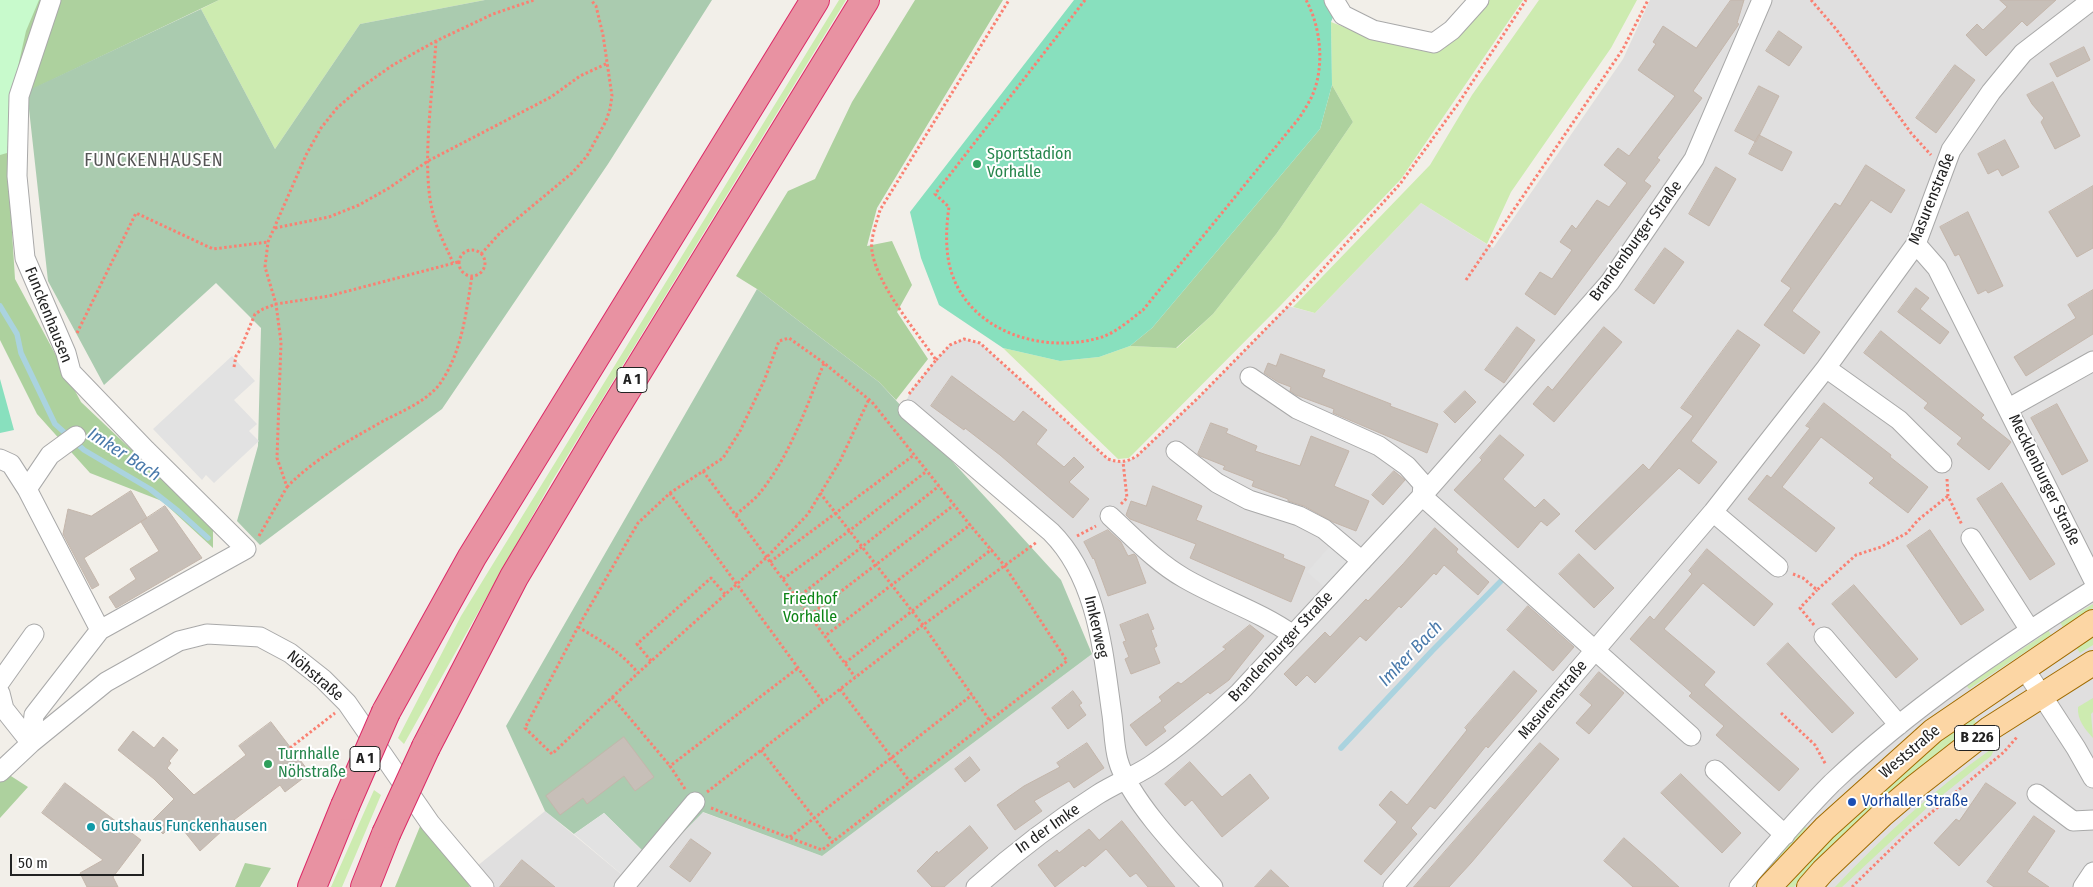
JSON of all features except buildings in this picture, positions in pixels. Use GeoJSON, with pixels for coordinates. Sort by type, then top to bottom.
{"type":"FeatureCollection","features":[{"type":"Feature","properties":{"kind":"highway","name":"A 1"},"geometry":{"type":"LineString","coordinates":[[312,887],[344,806],[386,712],[472,556],[815,0]]}},
{"type":"Feature","properties":{"kind":"highway","name":"A 1"},"geometry":{"type":"LineString","coordinates":[[364,887],[426,747],[514,577],[864,0]]}},
{"type":"Feature","properties":{"kind":"main road","name":"Weststraße"},"geometry":{"type":"LineString","coordinates":[[1769,887],[1825,828],[1933,731],[2093,622]]}},
{"type":"Feature","properties":{"kind":"main road","name":"Weststraße"},"geometry":{"type":"LineString","coordinates":[[1809,887],[1823,871],[1883,814],[1916,786],[1989,729],[2093,663]]}},
{"type":"Feature","properties":{"kind":"street","name":"Funckenhausen"},"geometry":{"type":"LineString","coordinates":[[51,0],[19,96],[17,176],[24,258],[66,353],[71,372],[146,450],[246,549]]}},
{"type":"Feature","properties":{"kind":"street"},"geometry":{"type":"LineString","coordinates":[[1334,0],[1343,15],[1373,30],[1434,43],[1452,30],[1479,0]]}},
{"type":"Feature","properties":{"kind":"street","name":"Brandenburger Straße"},"geometry":{"type":"LineString","coordinates":[[1125,779],[1150,766],[1214,716],[1239,693],[1422,496],[1616,274],[1694,159],[1762,0]]}},
{"type":"Feature","properties":{"kind":"street","name":"Masurenstraße"},"geometry":{"type":"LineString","coordinates":[[1393,887],[1713,512],[1826,368],[1916,244],[1951,150],[1991,92],[2024,53],[2092,0]]}},
{"type":"Feature","properties":{"kind":"street","name":"Mecklenburger Straße"},"geometry":{"type":"LineString","coordinates":[[1916,244],[1937,268],[2093,578]]}},
{"type":"Feature","properties":{"kind":"street","name":"Mecklenburger Straße"},"geometry":{"type":"LineString","coordinates":[[2009,408],[2093,361]]}},
{"type":"Feature","properties":{"kind":"street"},"geometry":{"type":"LineString","coordinates":[[1826,368],[1898,420],[1942,463]]}},
{"type":"Feature","properties":{"kind":"street"},"geometry":{"type":"LineString","coordinates":[[1250,377],[1297,409],[1379,446],[1407,466],[1423,484],[1422,496],[1691,736]]}},
{"type":"Feature","properties":{"kind":"street","name":"Imkerweg"},"geometry":{"type":"LineString","coordinates":[[908,410],[1064,544],[1088,590],[1103,653],[1118,760],[1125,779],[1172,842],[1212,887]]}},
{"type":"Feature","properties":{"kind":"street"},"geometry":{"type":"LineString","coordinates":[[27,489],[50,456],[76,436]]}},
{"type":"Feature","properties":{"kind":"street"},"geometry":{"type":"LineString","coordinates":[[1176,451],[1217,483],[1250,500],[1299,516],[1324,529],[1362,561]]}},
{"type":"Feature","properties":{"kind":"street"},"geometry":{"type":"LineString","coordinates":[[0,459],[11,464],[27,489],[100,630]]}},
{"type":"Feature","properties":{"kind":"street"},"geometry":{"type":"LineString","coordinates":[[1713,512],[1778,567]]}},
{"type":"Feature","properties":{"kind":"street"},"geometry":{"type":"LineString","coordinates":[[1104,520],[1183,578],[1257,613],[1293,635]]}},
{"type":"Feature","properties":{"kind":"street"},"geometry":{"type":"LineString","coordinates":[[1970,538],[2030,630]]}},
{"type":"Feature","properties":{"kind":"street"},"geometry":{"type":"LineString","coordinates":[[0,772],[30,743],[34,714],[100,630],[246,549]]}},
{"type":"Feature","properties":{"kind":"street","name":"Weststraße"},"geometry":{"type":"LineString","coordinates":[[1738,887],[1837,779],[1899,725],[1956,680],[2093,590]]}},
{"type":"Feature","properties":{"kind":"street"},"geometry":{"type":"LineString","coordinates":[[0,682],[34,634]]}},
{"type":"Feature","properties":{"kind":"street","name":"Nöhstraße"},"geometry":{"type":"LineString","coordinates":[[30,743],[106,682],[179,641],[207,634],[260,637],[290,653],[323,679],[347,703],[430,823],[484,887]]}},
{"type":"Feature","properties":{"kind":"street","name":"Weststraße"},"geometry":{"type":"LineString","coordinates":[[1824,637],[1899,725]]}},
{"type":"Feature","properties":{"kind":"street"},"geometry":{"type":"LineString","coordinates":[[2024,668],[2076,748],[2093,778]]}},
{"type":"Feature","properties":{"kind":"street"},"geometry":{"type":"LineString","coordinates":[[1,705],[30,743]]}},
{"type":"Feature","properties":{"kind":"street"},"geometry":{"type":"LineString","coordinates":[[1715,770],[1785,835]]}},
{"type":"Feature","properties":{"kind":"street","name":"In der Imke"},"geometry":{"type":"LineString","coordinates":[[976,887],[1012,854],[1046,829],[1098,794],[1125,779]]}},
{"type":"Feature","properties":{"kind":"street"},"geometry":{"type":"LineString","coordinates":[[2037,794],[2073,821],[2093,820]]}},
{"type":"Feature","properties":{"kind":"street"},"geometry":{"type":"LineString","coordinates":[[624,887],[695,802]]}},
{"type":"Feature","properties":{"kind":"street"},"geometry":{"type":"LineString","coordinates":[[2083,887],[2093,872]]}},
{"type":"Feature","properties":{"kind":"path"},"geometry":{"type":"LineString","coordinates":[[287,487],[277,458],[280,342],[276,304],[265,267],[268,242],[306,155],[321,128],[337,108],[360,88],[393,65],[436,41],[493,14],[534,0]]}},
{"type":"Feature","properties":{"kind":"path"},"geometry":{"type":"LineString","coordinates":[[481,254],[500,233],[572,173],[595,144],[610,109],[612,96],[608,63],[596,6],[591,0]]}},
{"type":"Feature","properties":{"kind":"path"},"geometry":{"type":"LineString","coordinates":[[936,360],[887,288],[877,270],[871,250],[874,230],[880,210],[1009,0]]}},
{"type":"Feature","properties":{"kind":"path"},"geometry":{"type":"LineString","coordinates":[[1085,0],[935,194],[949,207],[947,244],[951,271],[964,296],[979,314],[997,327],[1021,338],[1050,344],[1104,337],[1143,310],[1300,117],[1312,95],[1320,58],[1318,35],[1306,0]]}},
{"type":"Feature","properties":{"kind":"path"},"geometry":{"type":"LineString","coordinates":[[908,410],[906,402],[910,392],[950,345],[964,339],[980,343],[1108,459],[1128,462],[1137,456],[1199,397],[1302,292],[1400,184],[1460,101],[1526,0]]}},
{"type":"Feature","properties":{"kind":"path"},"geometry":{"type":"LineString","coordinates":[[1466,280],[1623,49],[1648,0]]}},
{"type":"Feature","properties":{"kind":"path"},"geometry":{"type":"LineString","coordinates":[[1810,0],[1836,29],[1911,132],[1944,167]]}},
{"type":"Feature","properties":{"kind":"path"},"geometry":{"type":"LineString","coordinates":[[436,41],[428,161],[434,217],[453,263]]}},
{"type":"Feature","properties":{"kind":"path"},"geometry":{"type":"LineString","coordinates":[[275,228],[329,217],[359,205],[389,188],[428,161],[551,97],[580,76],[608,63]]}},
{"type":"Feature","properties":{"kind":"path"},"geometry":{"type":"LineString","coordinates":[[66,353],[136,213],[213,249],[268,242]]}},
{"type":"Feature","properties":{"kind":"path"},"geometry":{"type":"LineString","coordinates":[[475,250],[481,254],[484,260],[483,269],[480,273],[472,276],[463,273],[458,262],[466,251],[475,250]]}},
{"type":"Feature","properties":{"kind":"path"},"geometry":{"type":"LineString","coordinates":[[234,367],[236,356],[255,314],[276,304],[329,296],[458,262]]}},
{"type":"Feature","properties":{"kind":"path"},"geometry":{"type":"LineString","coordinates":[[246,549],[259,536],[287,487],[305,469],[347,442],[420,400],[438,385],[456,353],[465,322],[472,276]]}},
{"type":"Feature","properties":{"kind":"path"},"geometry":{"type":"LineString","coordinates":[[612,697],[670,766],[695,802],[822,850],[1067,661],[992,549],[970,526],[869,400],[824,363],[789,338],[779,341],[764,381],[740,431],[723,458],[702,470],[670,493],[638,523],[578,627],[525,728],[552,754],[612,697],[651,661],[767,557],[808,514],[840,461],[869,400]]}},
{"type":"Feature","properties":{"kind":"path"},"geometry":{"type":"LineString","coordinates":[[736,515],[758,495],[780,463],[800,424],[824,363]]}},
{"type":"Feature","properties":{"kind":"path"},"geometry":{"type":"LineString","coordinates":[[770,562],[914,455]]}},
{"type":"Feature","properties":{"kind":"path"},"geometry":{"type":"LineString","coordinates":[[1123,462],[1127,498]]}},
{"type":"Feature","properties":{"kind":"path"},"geometry":{"type":"LineString","coordinates":[[1942,463],[1947,472],[1948,496],[1970,538]]}},
{"type":"Feature","properties":{"kind":"path"},"geometry":{"type":"LineString","coordinates":[[702,470],[855,677]]}},
{"type":"Feature","properties":{"kind":"path"},"geometry":{"type":"LineString","coordinates":[[782,579],[927,471]]}},
{"type":"Feature","properties":{"kind":"path"},"geometry":{"type":"LineString","coordinates":[[797,598],[939,486]]}},
{"type":"Feature","properties":{"kind":"path"},"geometry":{"type":"LineString","coordinates":[[670,493],[823,702]]}},
{"type":"Feature","properties":{"kind":"path"},"geometry":{"type":"LineString","coordinates":[[820,493],[923,625],[990,721]]}},
{"type":"Feature","properties":{"kind":"path"},"geometry":{"type":"LineString","coordinates":[[1824,637],[1800,608],[1856,555],[1881,547],[1907,533],[1918,520],[1948,496]]}},
{"type":"Feature","properties":{"kind":"path"},"geometry":{"type":"LineString","coordinates":[[810,615],[954,505]]}},
{"type":"Feature","properties":{"kind":"path"},"geometry":{"type":"LineString","coordinates":[[1075,537],[1104,520]]}},
{"type":"Feature","properties":{"kind":"path"},"geometry":{"type":"LineString","coordinates":[[825,636],[970,526]]}},
{"type":"Feature","properties":{"kind":"path"},"geometry":{"type":"LineString","coordinates":[[695,802],[923,625],[1052,532]]}},
{"type":"Feature","properties":{"kind":"path"},"geometry":{"type":"LineString","coordinates":[[845,663],[992,549]]}},
{"type":"Feature","properties":{"kind":"path"},"geometry":{"type":"LineString","coordinates":[[1778,567],[1803,578],[1817,590]]}},
{"type":"Feature","properties":{"kind":"path"},"geometry":{"type":"LineString","coordinates":[[651,661],[637,644],[711,578],[725,594]]}},
{"type":"Feature","properties":{"kind":"path"},"geometry":{"type":"LineString","coordinates":[[578,627],[611,647],[630,663],[638,673]]}},
{"type":"Feature","properties":{"kind":"path"},"geometry":{"type":"LineString","coordinates":[[670,766],[798,668]]}},
{"type":"Feature","properties":{"kind":"path"},"geometry":{"type":"LineString","coordinates":[[840,689],[910,782]]}},
{"type":"Feature","properties":{"kind":"path"},"geometry":{"type":"LineString","coordinates":[[789,838],[972,695]]}},
{"type":"Feature","properties":{"kind":"path"},"geometry":{"type":"LineString","coordinates":[[290,748],[347,703]]}},
{"type":"Feature","properties":{"kind":"path"},"geometry":{"type":"LineString","coordinates":[[1781,713],[1815,745],[1828,769],[1837,779]]}},
{"type":"Feature","properties":{"kind":"path"},"geometry":{"type":"LineString","coordinates":[[1852,887],[1908,832],[2004,752],[2022,732]]}},
{"type":"Feature","properties":{"kind":"path"},"geometry":{"type":"LineString","coordinates":[[761,750],[833,842]]}},
{"type":"Feature","properties":{"kind":"shaded area"},"geometry":{"type":"Polygon","coordinates":[[[1650,0],[2093,0],[2093,887],[470,887],[466,881],[471,871],[545,811],[633,884],[702,812],[822,856],[1092,654],[1103,653],[1075,565],[906,402],[910,392],[936,360],[950,345],[964,339],[980,343],[1108,459],[1117,462],[1128,461],[1137,456],[1199,397],[1288,306],[1315,313],[1421,203],[1493,248],[1623,59],[1650,0]]]}},
{"type":"Feature","properties":{"kind":"shaded area"},"geometry":{"type":"Polygon","coordinates":[[[232,356],[255,381],[234,400],[257,424],[249,431],[259,441],[214,483],[206,475],[202,480],[153,429],[232,356]]]}},
{"type":"Feature","properties":{"kind":"shaded area"},"geometry":{"type":"Polygon","coordinates":[[[1337,538],[1362,561],[1332,594],[1307,572],[1337,538]]]}},
{"type":"Feature","properties":{"kind":"shaded area"},"geometry":{"type":"Polygon","coordinates":[[[604,813],[654,862],[633,884],[574,834],[604,813]]]}},
{"type":"Feature","properties":{"kind":"green space"},"geometry":{"type":"Polygon","coordinates":[[[0,0],[219,0],[14,98],[7,153],[15,279],[81,402],[213,527],[213,548],[162,501],[90,473],[37,414],[0,340],[0,0]]]}},
{"type":"Feature","properties":{"kind":"green space"},"geometry":{"type":"Polygon","coordinates":[[[0,0],[39,0],[26,31],[19,62],[7,153],[0,155],[0,0]]]}},
{"type":"Feature","properties":{"kind":"green space"},"geometry":{"type":"Polygon","coordinates":[[[219,0],[485,0],[360,24],[275,149],[201,9],[219,0]]]}},
{"type":"Feature","properties":{"kind":"green space"},"geometry":{"type":"Polygon","coordinates":[[[485,0],[712,0],[608,164],[442,409],[260,545],[237,521],[258,446],[261,328],[216,283],[104,385],[48,281],[27,91],[201,9],[275,149],[360,24],[485,0]]]}},
{"type":"Feature","properties":{"kind":"green space"},"geometry":{"type":"Polygon","coordinates":[[[839,0],[846,0],[552,481],[404,744],[398,738],[461,616],[839,0]]]}},
{"type":"Feature","properties":{"kind":"green space"},"geometry":{"type":"Polygon","coordinates":[[[915,0],[1003,0],[877,208],[867,246],[892,241],[912,285],[897,312],[928,359],[896,400],[879,382],[757,289],[736,276],[788,191],[815,179],[852,102],[915,0]]]}},
{"type":"Feature","properties":{"kind":"green space"},"geometry":{"type":"Polygon","coordinates":[[[1074,0],[1340,0],[1331,22],[1332,85],[1320,129],[1152,328],[1130,346],[1099,357],[1060,361],[1003,348],[939,305],[921,258],[910,212],[1074,0]]]}},
{"type":"Feature","properties":{"kind":"green space"},"geometry":{"type":"Polygon","coordinates":[[[1487,0],[1523,0],[1401,179],[1281,305],[1129,458],[1118,459],[1003,348],[1060,361],[1099,357],[1130,346],[1177,348],[1213,314],[1277,233],[1353,122],[1332,85],[1331,22],[1370,37],[1431,49],[1487,0]]]}},
{"type":"Feature","properties":{"kind":"green space"},"geometry":{"type":"Polygon","coordinates":[[[1539,0],[1637,0],[1611,48],[1511,192],[1487,244],[1421,203],[1315,313],[1293,307],[1430,165],[1472,95],[1539,0]]]}},
{"type":"Feature","properties":{"kind":"green space"},"geometry":{"type":"Polygon","coordinates":[[[1332,85],[1353,122],[1277,233],[1213,314],[1176,348],[1130,346],[1152,328],[1320,129],[1332,85]]]}},
{"type":"Feature","properties":{"kind":"green space","name":"Friedhof Vorhalle"},"geometry":{"type":"Polygon","coordinates":[[[757,289],[879,382],[999,512],[1061,580],[1092,654],[822,856],[703,812],[654,862],[604,813],[574,834],[545,811],[506,726],[757,289]]]}},
{"type":"Feature","properties":{"kind":"green space"},"geometry":{"type":"Polygon","coordinates":[[[0,379],[14,430],[0,433],[0,379]]]}},
{"type":"Feature","properties":{"kind":"green space"},"geometry":{"type":"Polygon","coordinates":[[[2093,604],[2093,608],[2063,627],[2058,619],[2061,616],[2069,618],[2093,604]]]}},
{"type":"Feature","properties":{"kind":"green space"},"geometry":{"type":"Polygon","coordinates":[[[2045,625],[2051,635],[1969,689],[1963,680],[1973,681],[2042,636],[2045,625]]]}},
{"type":"Feature","properties":{"kind":"green space"},"geometry":{"type":"Polygon","coordinates":[[[2093,635],[2093,645],[2080,653],[2076,647],[2093,635]]]}},
{"type":"Feature","properties":{"kind":"green space"},"geometry":{"type":"Polygon","coordinates":[[[2093,698],[2093,712],[2091,714],[2093,738],[2080,720],[2078,707],[2093,698]]]}},
{"type":"Feature","properties":{"kind":"green space"},"geometry":{"type":"Polygon","coordinates":[[[1972,716],[1976,723],[1881,801],[1794,887],[1783,887],[1827,841],[1874,797],[1972,716]]]}},
{"type":"Feature","properties":{"kind":"green space"},"geometry":{"type":"Polygon","coordinates":[[[1990,750],[1994,750],[1991,756],[1930,805],[1842,887],[1835,887],[1909,815],[1990,750]]]}},
{"type":"Feature","properties":{"kind":"green space"},"geometry":{"type":"Polygon","coordinates":[[[0,769],[28,787],[0,818],[0,769]]]}},
{"type":"Feature","properties":{"kind":"green space"},"geometry":{"type":"Polygon","coordinates":[[[374,790],[381,795],[342,887],[331,887],[374,790]]]}},
{"type":"Feature","properties":{"kind":"green space"},"geometry":{"type":"Polygon","coordinates":[[[421,824],[466,881],[470,887],[395,887],[421,824]]]}},
{"type":"Feature","properties":{"kind":"green space"},"geometry":{"type":"Polygon","coordinates":[[[1803,826],[1807,828],[1753,887],[1748,887],[1803,826]]]}},
{"type":"Feature","properties":{"kind":"green space"},"geometry":{"type":"Polygon","coordinates":[[[245,863],[271,868],[260,887],[235,887],[245,863]]]}},
{"type":"Feature","properties":{"kind":"waterway","name":"Imker Bach"},"geometry":{"type":"LineString","coordinates":[[0,306],[17,334],[21,353],[55,424],[84,450],[150,489],[208,538]]}},
{"type":"Feature","properties":{"kind":"waterway","name":"Imker Bach"},"geometry":{"type":"LineString","coordinates":[[1341,748],[1502,580]]}},
{"type":"Feature","properties":{"kind":"place","name":"Sportstadion Vorhalle"},"geometry":{"type":"Point","coordinates":[977,164]}},
{"type":"Feature","properties":{"kind":"place","name":"Turnhalle Nöhstraße"},"geometry":{"type":"Point","coordinates":[268,764]}},
{"type":"Feature","properties":{"kind":"place","name":"Vorhaller Straße"},"geometry":{"type":"Point","coordinates":[1852,802]}},
{"type":"Feature","properties":{"kind":"place","name":"Gutshaus Funckenhausen"},"geometry":{"type":"Point","coordinates":[91,827]}},
{"type":"Feature","properties":{"kind":"district","name":"FUNCKENHAUSEN"},"geometry":{"type":"Point","coordinates":[154,161]}}]}
